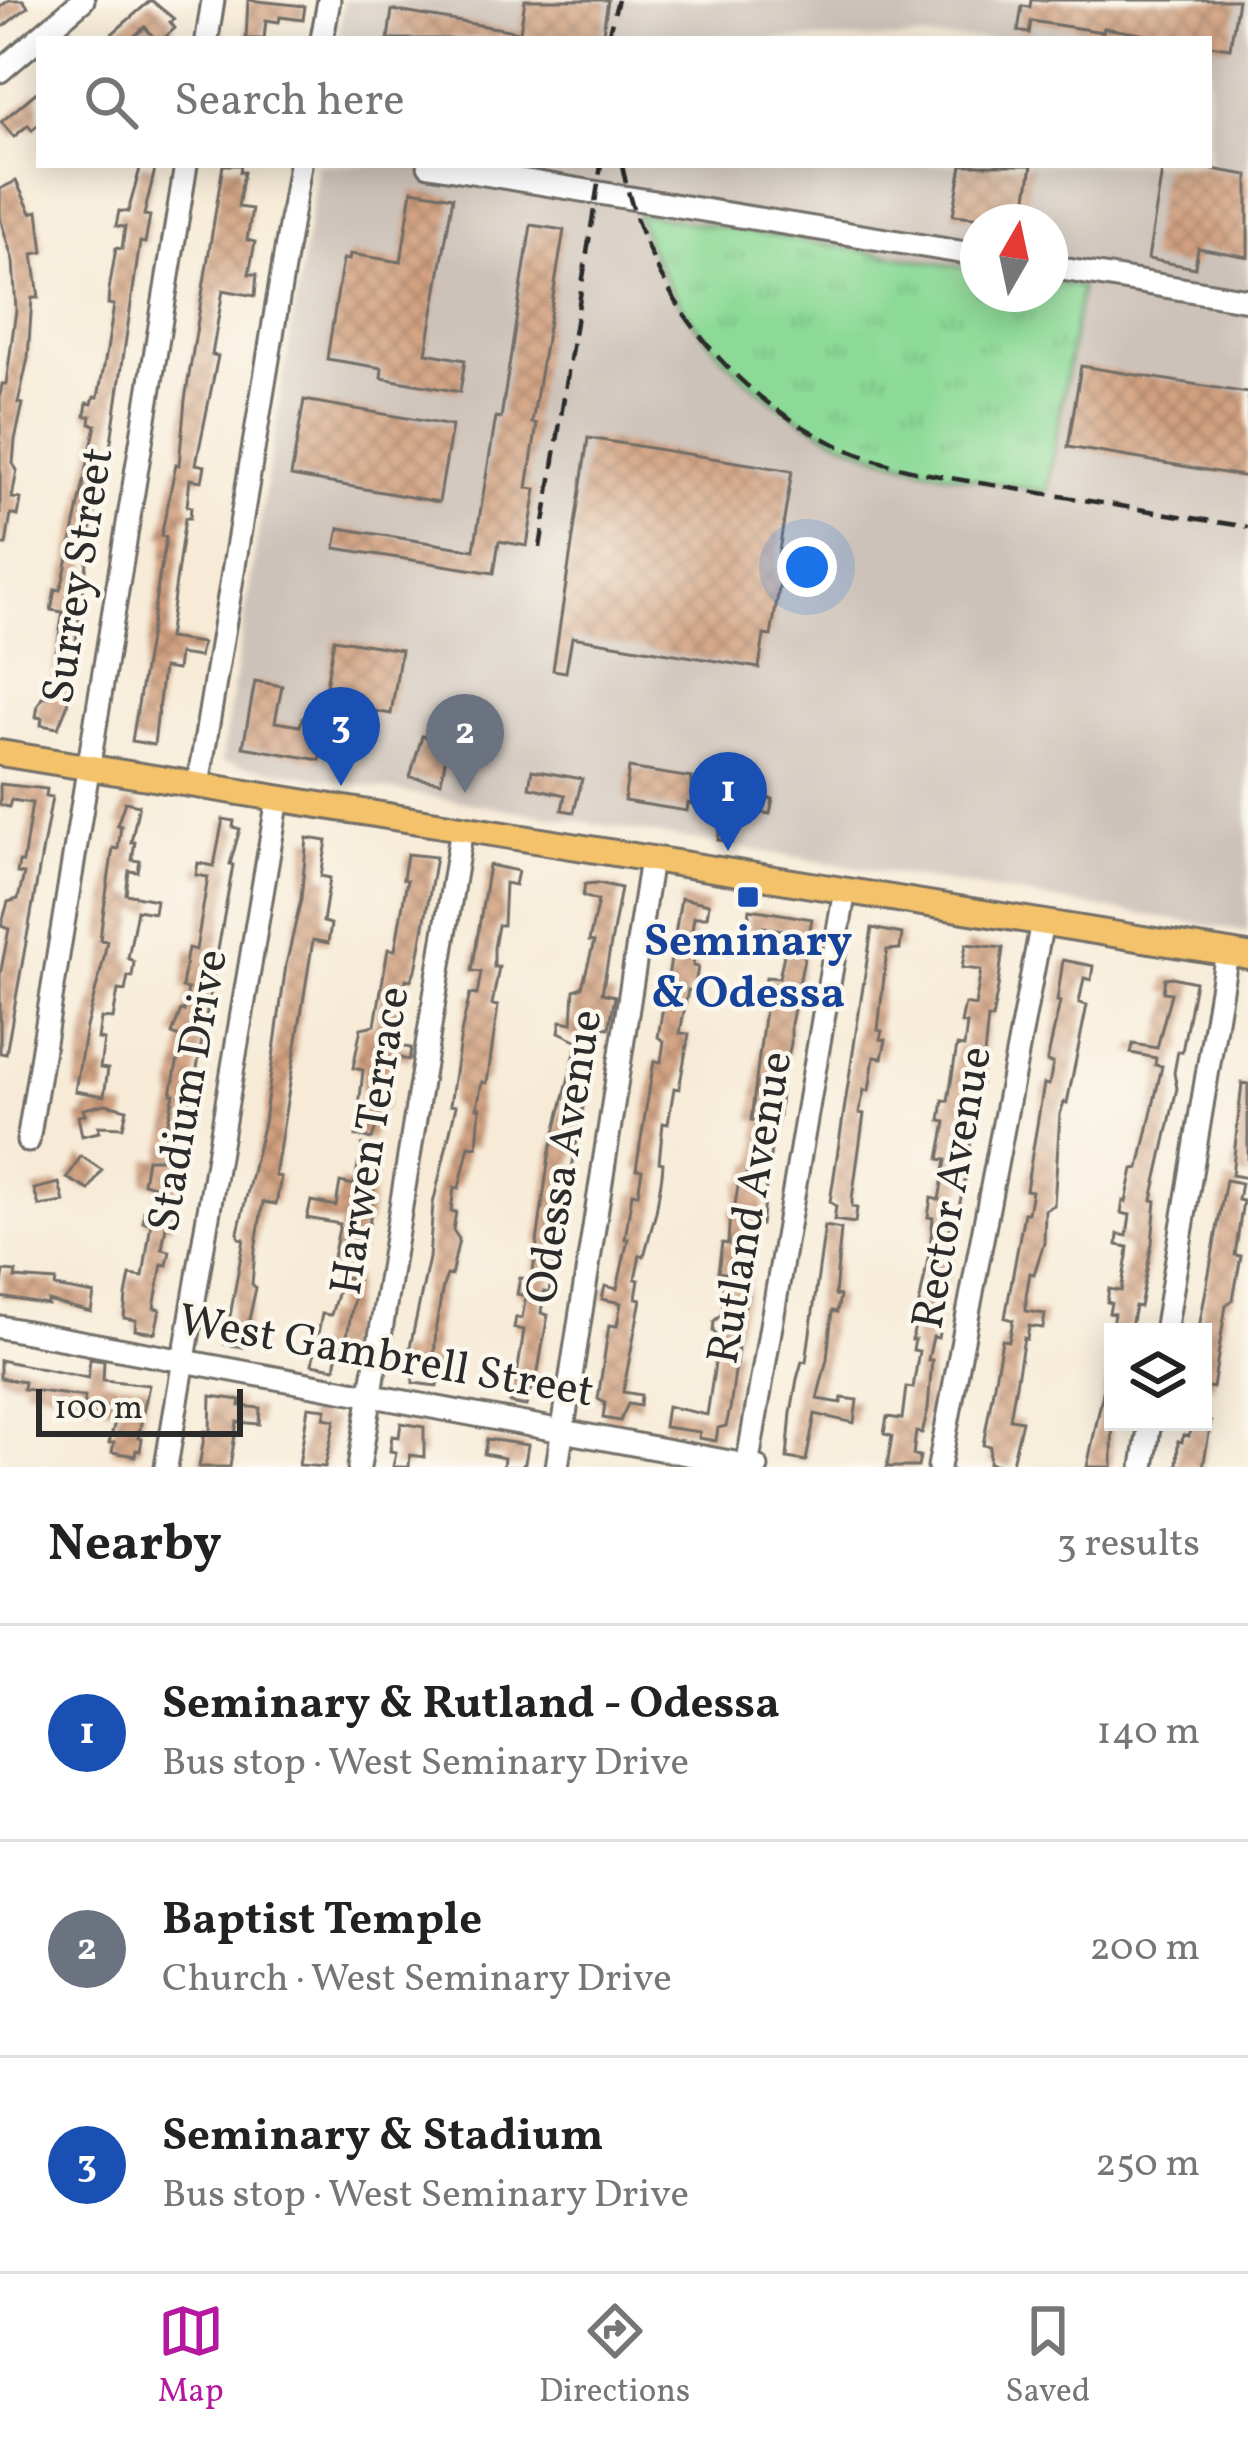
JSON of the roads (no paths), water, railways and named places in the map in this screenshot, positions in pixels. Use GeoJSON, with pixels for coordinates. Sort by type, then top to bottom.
{"type":"FeatureCollection","features":[{"type":"Feature","properties":{"kind":"main road"},"geometry":{"type":"LineString","coordinates":[[0,752],[1237,954]]}},
{"type":"Feature","properties":{"kind":"street"},"geometry":{"type":"LineString","coordinates":[[40,36],[83,0]]}},
{"type":"Feature","properties":{"kind":"street"},"geometry":{"type":"LineString","coordinates":[[207,36],[213,0]]}},
{"type":"Feature","properties":{"kind":"street"},"geometry":{"type":"LineString","coordinates":[[323,36],[329,0]]}},
{"type":"Feature","properties":{"kind":"street"},"geometry":{"type":"LineString","coordinates":[[0,70],[36,40]]}},
{"type":"Feature","properties":{"kind":"street","name":"Surrey Street"},"geometry":{"type":"LineString","coordinates":[[28,1141],[186,168]]}},
{"type":"Feature","properties":{"kind":"street"},"geometry":{"type":"LineString","coordinates":[[198,785],[300,168]]}},
{"type":"Feature","properties":{"kind":"street"},"geometry":{"type":"LineString","coordinates":[[447,168],[960,252]]}},
{"type":"Feature","properties":{"kind":"street"},"geometry":{"type":"LineString","coordinates":[[1068,270],[1248,300]]}},
{"type":"Feature","properties":{"kind":"street","name":"Stadium Drive"},"geometry":{"type":"LineString","coordinates":[[166,1467],[278,798]]}},
{"type":"Feature","properties":{"kind":"street","name":"Harwen Terrace"},"geometry":{"type":"LineString","coordinates":[[359,1467],[462,828]]}},
{"type":"Feature","properties":{"kind":"street","name":"Odessa Avenue"},"geometry":{"type":"LineString","coordinates":[[557,1467],[651,859]]}},
{"type":"Feature","properties":{"kind":"street","name":"Rutland Avenue"},"geometry":{"type":"LineString","coordinates":[[750,1466],[845,890]]}},
{"type":"Feature","properties":{"kind":"street","name":"Rector Avenue"},"geometry":{"type":"LineString","coordinates":[[940,1467],[1042,922]]}},
{"type":"Feature","properties":{"kind":"street"},"geometry":{"type":"LineString","coordinates":[[1167,1323],[1237,954]]}},
{"type":"Feature","properties":{"kind":"street","name":"West Gambrell Street"},"geometry":{"type":"LineString","coordinates":[[0,1327],[750,1466]]}},
{"type":"Feature","properties":{"kind":"street"},"geometry":{"type":"LineString","coordinates":[[1143,1467],[1149,1431]]}},
{"type":"Feature","properties":{"kind":"railway"},"geometry":{"type":"LineString","coordinates":[[608,36],[618,0]]}},
{"type":"Feature","properties":{"kind":"railway"},"geometry":{"type":"LineString","coordinates":[[540,548],[601,168]]}},
{"type":"Feature","properties":{"kind":"railway"},"geometry":{"type":"LineString","coordinates":[[623,168],[634,212],[674,298],[733,373],[809,431],[873,460],[915,471],[1248,527]]}},
{"type":"Feature","properties":{"kind":"place","name":"Seminary & Stadium"},"geometry":{"type":"Point","coordinates":[341,786]}},
{"type":"Feature","properties":{"kind":"place","name":"Baptist Temple"},"geometry":{"type":"Point","coordinates":[465,793]}},
{"type":"Feature","properties":{"kind":"place","name":"Seminary & Rutland - Odessa"},"geometry":{"type":"Point","coordinates":[728,851]}},
{"type":"Feature","properties":{"kind":"place","name":"Seminary & Odessa"},"geometry":{"type":"Point","coordinates":[748,897]}}]}
